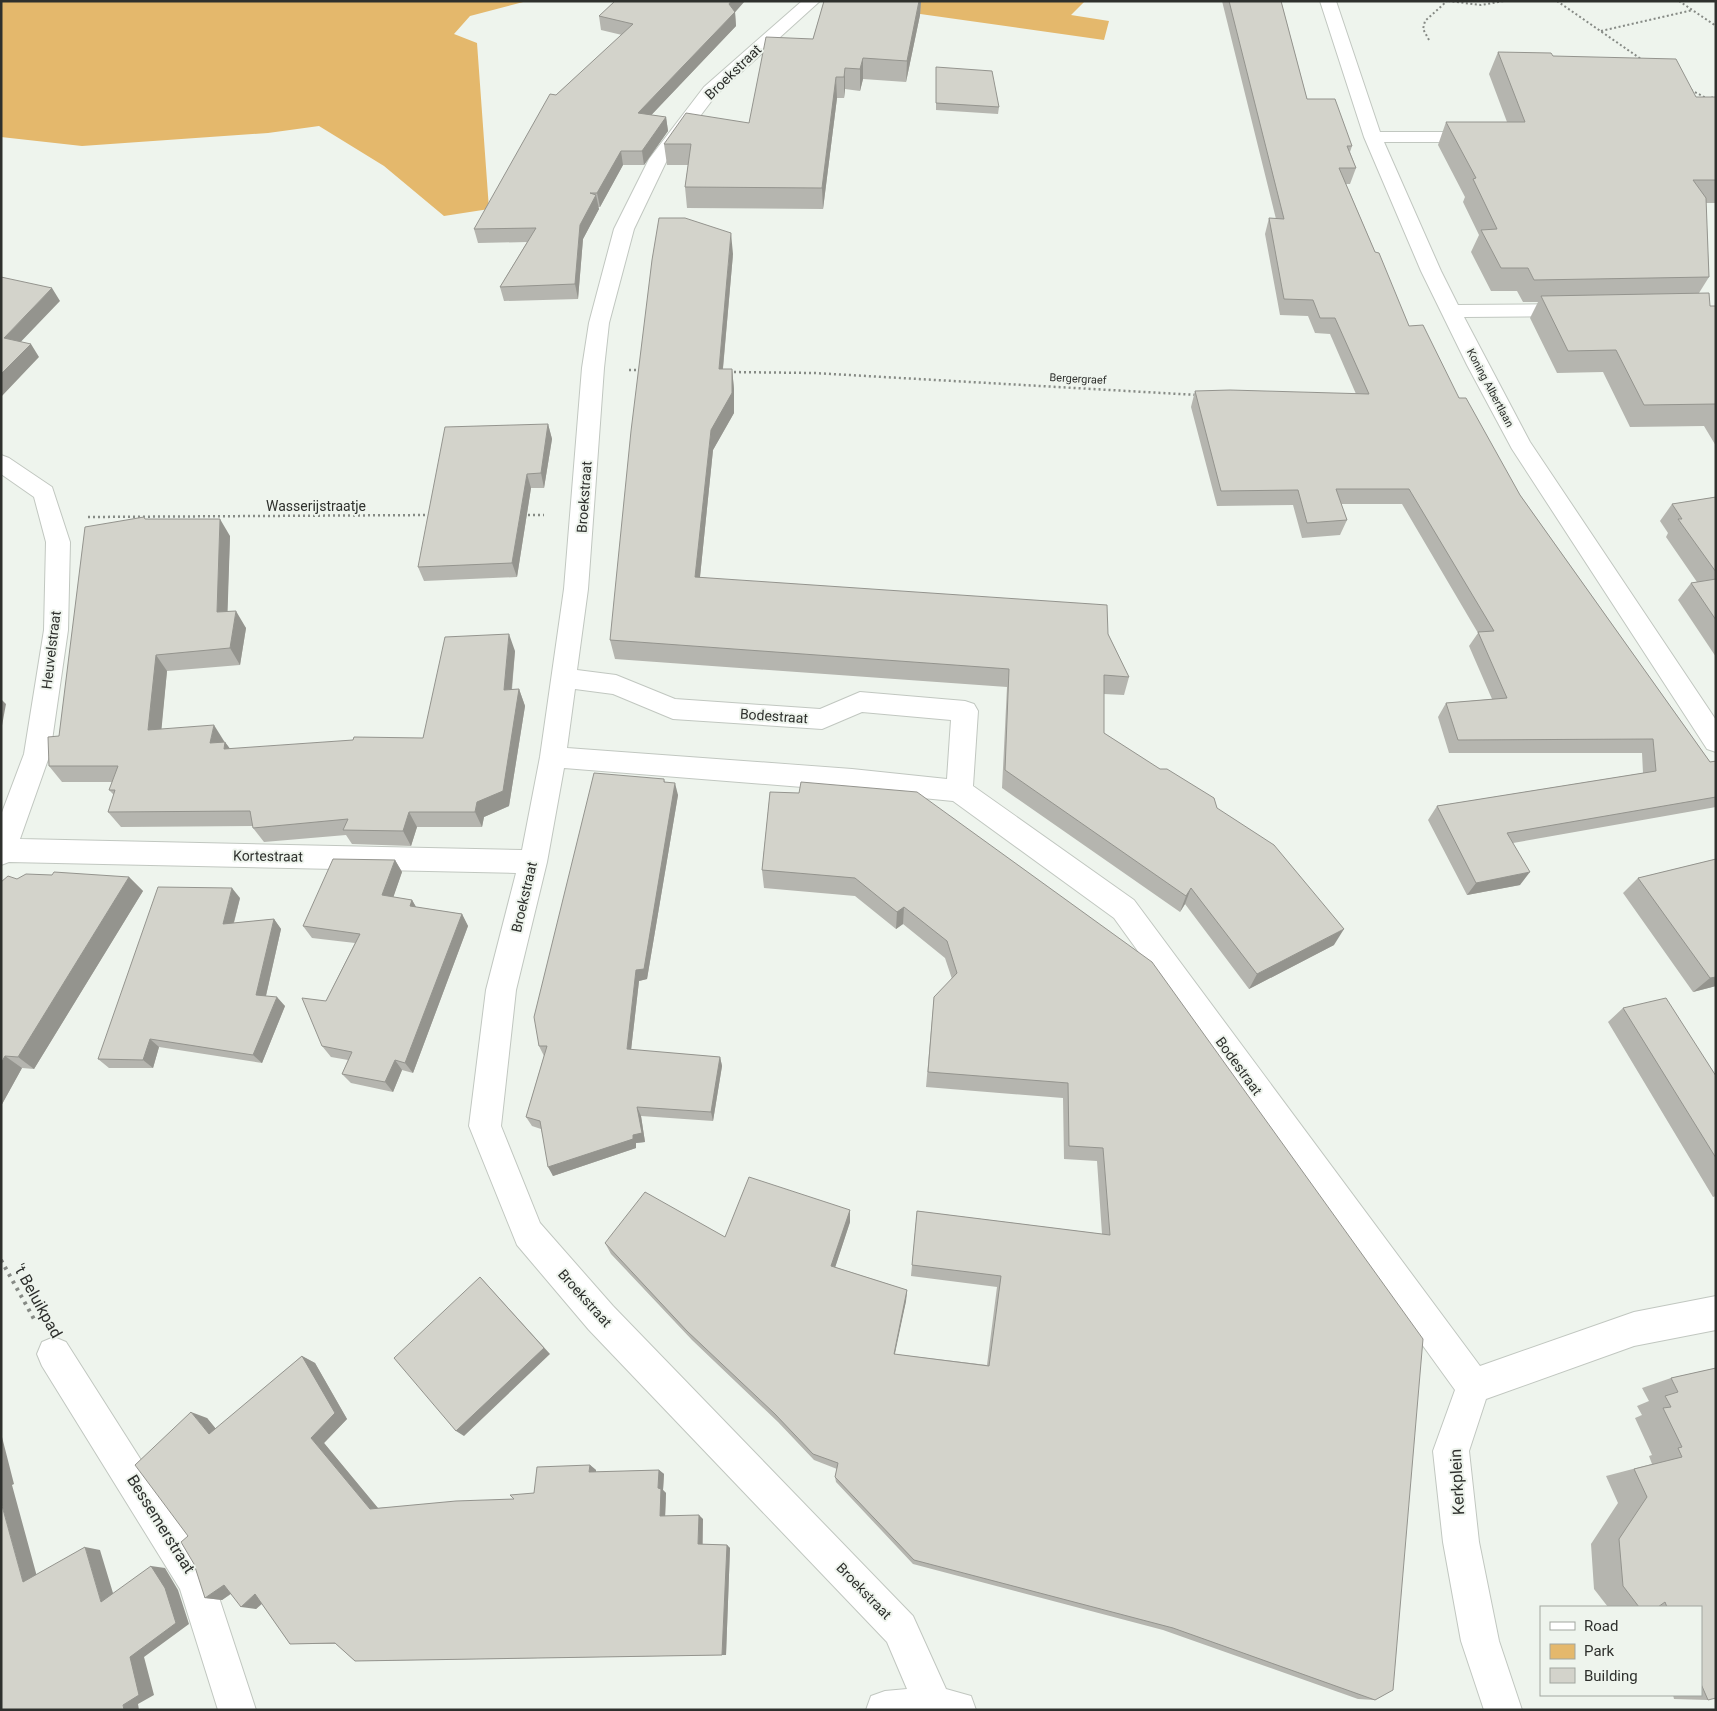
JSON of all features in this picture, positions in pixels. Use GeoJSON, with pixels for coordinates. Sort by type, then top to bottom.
{"type":"FeatureCollection","features":[{"type":"Feature","properties":{"kind":"street","name":"Broekstraat"},"geometry":{"type":"LineString","coordinates":[[812,1],[710,91],[658,159],[624,229],[599,324],[593,368],[576,588],[553,757],[533,862],[501,990],[485,1126],[528,1234],[601,1318],[900,1628],[946,1708]]}},
{"type":"Feature","properties":{"kind":"street","name":"Koning Albertlaan"},"geometry":{"type":"LineString","coordinates":[[1328,1],[1373,137],[1451,311],[1520,444],[1716,742]]}},
{"type":"Feature","properties":{"kind":"street"},"geometry":{"type":"LineString","coordinates":[[1373,137],[1470,137]]}},
{"type":"Feature","properties":{"kind":"street"},"geometry":{"type":"LineString","coordinates":[[1451,311],[1590,310]]}},
{"type":"Feature","properties":{"kind":"street","name":"Heuvelstraat"},"geometry":{"type":"LineString","coordinates":[[1,463],[44,493],[58,542],[56,630],[37,754],[4,838]]}},
{"type":"Feature","properties":{"kind":"street","name":"Bodestraat"},"geometry":{"type":"LineString","coordinates":[[564,678],[616,684],[673,709],[822,719],[860,702],[965,711],[959,792]]}},
{"type":"Feature","properties":{"kind":"street","name":"Bodestraat"},"geometry":{"type":"LineString","coordinates":[[553,757],[852,780],[959,792],[1124,909],[1473,1386]]}},
{"type":"Feature","properties":{"kind":"street","name":"Kortestraat"},"geometry":{"type":"LineString","coordinates":[[4,838],[533,862]]}},
{"type":"Feature","properties":{"kind":"street"},"geometry":{"type":"LineString","coordinates":[[1473,1386],[1634,1330],[1716,1313]]}},
{"type":"Feature","properties":{"kind":"street","name":"Bessemerstraat"},"geometry":{"type":"LineString","coordinates":[[54,1354],[196,1580],[237,1710]]}},
{"type":"Feature","properties":{"kind":"street","name":"Kerkplein"},"geometry":{"type":"LineString","coordinates":[[1473,1386],[1451,1451],[1461,1542],[1480,1641],[1503,1710]]}},
{"type":"Feature","properties":{"kind":"street"},"geometry":{"type":"LineString","coordinates":[[885,1710],[946,1708]]}},
{"type":"Feature","properties":{"kind":"path"},"geometry":{"type":"LineString","coordinates":[[1429,40],[1423,29],[1425,21],[1448,1],[1481,5],[1504,1]]}},
{"type":"Feature","properties":{"kind":"path"},"geometry":{"type":"LineString","coordinates":[[1557,1],[1645,62]]}},
{"type":"Feature","properties":{"kind":"path"},"geometry":{"type":"LineString","coordinates":[[1679,1],[1716,26]]}},
{"type":"Feature","properties":{"kind":"path"},"geometry":{"type":"LineString","coordinates":[[1601,31],[1693,10]]}},
{"type":"Feature","properties":{"kind":"path"},"geometry":{"type":"LineString","coordinates":[[1684,86],[1708,99]]}},
{"type":"Feature","properties":{"kind":"path"},"geometry":{"type":"LineString","coordinates":[[1699,101],[1716,96]]}},
{"type":"Feature","properties":{"kind":"path"},"geometry":{"type":"LineString","coordinates":[[593,368],[652,370]]}},
{"type":"Feature","properties":{"kind":"path","name":"Bergergraef"},"geometry":{"type":"LineString","coordinates":[[728,372],[814,373],[1199,395]]}},
{"type":"Feature","properties":{"kind":"path","name":"Wasserijstraatje"},"geometry":{"type":"LineString","coordinates":[[51,517],[435,515]]}},
{"type":"Feature","properties":{"kind":"path"},"geometry":{"type":"LineString","coordinates":[[513,515],[582,515]]}},
{"type":"Feature","properties":{"kind":"path","name":"'t Beluikpad"},"geometry":{"type":"LineString","coordinates":[[1,1260],[54,1354]]}},
{"type":"Feature","properties":{"kind":"green space"},"geometry":{"type":"Polygon","coordinates":[[[1,1],[527,1],[470,16],[454,34],[477,43],[489,209],[444,216],[384,166],[319,126],[268,133],[82,146],[1,137],[1,1]]]}},
{"type":"Feature","properties":{"kind":"green space"},"geometry":{"type":"Polygon","coordinates":[[[836,1],[1085,1],[1071,15],[1109,21],[1104,40],[836,1]]]}},
{"type":"Feature","properties":{"kind":"building"},"geometry":{"type":"Polygon","coordinates":[[[615,1],[731,1],[729,4],[735,12],[638,113],[666,117],[642,151],[621,151],[597,193],[590,193],[596,195],[580,225],[575,284],[500,287],[536,228],[474,229],[550,94],[556,95],[633,24],[599,16],[615,1]]]}},
{"type":"Feature","properties":{"kind":"building"},"geometry":{"type":"Polygon","coordinates":[[[824,1],[919,1],[907,61],[863,58],[860,69],[845,68],[844,77],[836,77],[822,188],[685,187],[691,144],[664,144],[686,113],[749,123],[766,37],[813,39],[824,1]]]}},
{"type":"Feature","properties":{"kind":"building"},"geometry":{"type":"Polygon","coordinates":[[[1229,1],[1281,1],[1307,99],[1335,99],[1352,146],[1347,146],[1356,168],[1339,168],[1375,252],[1379,253],[1409,326],[1423,325],[1459,398],[1466,398],[1520,495],[1710,762],[1716,761],[1716,797],[1507,833],[1530,872],[1476,883],[1437,806],[1656,771],[1653,739],[1458,740],[1446,703],[1507,698],[1478,632],[1494,631],[1409,489],[1336,489],[1347,520],[1307,523],[1298,490],[1221,491],[1195,391],[1230,390],[1369,394],[1335,318],[1320,318],[1313,300],[1284,299],[1269,218],[1284,219],[1229,1]]]}},
{"type":"Feature","properties":{"kind":"building"},"geometry":{"type":"Polygon","coordinates":[[[1498,52],[1551,53],[1553,56],[1676,59],[1696,97],[1716,97],[1716,180],[1693,180],[1706,198],[1709,277],[1534,280],[1528,268],[1501,268],[1481,230],[1497,229],[1473,179],[1476,178],[1446,122],[1525,122],[1498,52]]]}},
{"type":"Feature","properties":{"kind":"building"},"geometry":{"type":"Polygon","coordinates":[[[936,67],[992,71],[999,107],[936,103],[936,67]]]}},
{"type":"Feature","properties":{"kind":"building"},"geometry":{"type":"Polygon","coordinates":[[[659,218],[685,218],[731,233],[719,369],[732,369],[732,393],[711,430],[695,577],[1107,605],[1108,634],[1129,677],[1104,675],[1104,733],[1160,769],[1167,769],[1214,798],[1217,808],[1274,845],[1344,929],[1257,974],[1191,888],[1186,896],[1005,770],[1009,669],[610,640],[631,431],[659,218]]]}},
{"type":"Feature","properties":{"kind":"building"},"geometry":{"type":"Polygon","coordinates":[[[1,277],[52,288],[4,338],[31,344],[1,374],[1,277]]]}},
{"type":"Feature","properties":{"kind":"building"},"geometry":{"type":"Polygon","coordinates":[[[1709,293],[1710,306],[1716,306],[1716,404],[1644,405],[1616,350],[1568,351],[1541,296],[1709,293]]]}},
{"type":"Feature","properties":{"kind":"building"},"geometry":{"type":"Polygon","coordinates":[[[548,424],[541,473],[527,474],[512,563],[418,567],[445,427],[548,424]]]}},
{"type":"Feature","properties":{"kind":"building"},"geometry":{"type":"Polygon","coordinates":[[[1716,497],[1716,572],[1678,519],[1682,519],[1672,504],[1716,497]]]}},
{"type":"Feature","properties":{"kind":"building"},"geometry":{"type":"Polygon","coordinates":[[[144,517],[145,519],[220,519],[217,612],[236,611],[230,648],[156,655],[148,730],[214,725],[210,743],[225,742],[224,749],[353,740],[354,737],[423,738],[445,637],[509,634],[504,690],[519,689],[503,791],[477,802],[475,812],[409,812],[403,831],[343,830],[348,819],[253,828],[250,811],[108,812],[115,790],[109,790],[118,766],[49,766],[48,737],[59,736],[85,527],[144,517]]]}},
{"type":"Feature","properties":{"kind":"building"},"geometry":{"type":"Polygon","coordinates":[[[1716,579],[1716,620],[1691,583],[1716,579]]]}},
{"type":"Feature","properties":{"kind":"building"},"geometry":{"type":"Polygon","coordinates":[[[594,773],[664,779],[664,782],[675,783],[644,969],[636,970],[627,1049],[720,1057],[711,1112],[637,1107],[642,1133],[633,1135],[633,1139],[548,1167],[540,1121],[526,1117],[547,1046],[539,1046],[534,1017],[594,773]]]}},
{"type":"Feature","properties":{"kind":"building"},"geometry":{"type":"Polygon","coordinates":[[[801,782],[917,792],[1152,962],[1423,1339],[1393,1690],[1375,1700],[1173,1628],[914,1560],[835,1477],[838,1463],[813,1454],[775,1414],[687,1331],[605,1243],[645,1192],[725,1237],[749,1177],[850,1210],[831,1266],[907,1290],[894,1354],[989,1366],[1001,1276],[912,1265],[917,1211],[1110,1235],[1103,1148],[1069,1146],[1068,1083],[928,1072],[934,997],[957,973],[947,941],[904,907],[897,912],[855,878],[762,870],[770,792],[799,793],[801,782]]]}},
{"type":"Feature","properties":{"kind":"building"},"geometry":{"type":"Polygon","coordinates":[[[333,859],[395,860],[382,895],[412,900],[410,906],[462,914],[405,1063],[395,1060],[385,1082],[342,1074],[352,1052],[322,1046],[302,998],[326,1001],[360,934],[303,926],[333,859]]]}},
{"type":"Feature","properties":{"kind":"building"},"geometry":{"type":"Polygon","coordinates":[[[1716,859],[1716,977],[1710,978],[1638,878],[1716,859]]]}},
{"type":"Feature","properties":{"kind":"building"},"geometry":{"type":"Polygon","coordinates":[[[54,872],[129,877],[18,1057],[5,1056],[1,1063],[1,882],[8,876],[17,879],[26,874],[52,875],[54,872]]]}},
{"type":"Feature","properties":{"kind":"building"},"geometry":{"type":"Polygon","coordinates":[[[158,887],[232,888],[223,924],[274,919],[256,995],[277,997],[253,1055],[150,1039],[143,1060],[98,1059],[158,887]]]}},
{"type":"Feature","properties":{"kind":"building"},"geometry":{"type":"Polygon","coordinates":[[[1666,998],[1716,1076],[1716,1158],[1623,1008],[1666,998]]]}},
{"type":"Feature","properties":{"kind":"building"},"geometry":{"type":"Polygon","coordinates":[[[480,1277],[544,1348],[456,1431],[394,1358],[480,1277]]]}},
{"type":"Feature","properties":{"kind":"building"},"geometry":{"type":"Polygon","coordinates":[[[302,1356],[335,1413],[311,1438],[370,1509],[456,1501],[514,1499],[510,1495],[534,1493],[537,1467],[590,1465],[589,1472],[659,1470],[658,1488],[661,1489],[660,1516],[699,1515],[698,1544],[727,1545],[722,1655],[355,1661],[335,1643],[290,1644],[255,1594],[241,1607],[224,1585],[205,1598],[194,1564],[181,1542],[188,1536],[135,1465],[191,1412],[209,1434],[302,1356]]]}},
{"type":"Feature","properties":{"kind":"building"},"geometry":{"type":"Polygon","coordinates":[[[1716,1368],[1716,1698],[1708,1700],[1702,1686],[1702,1606],[1667,1606],[1665,1602],[1659,1606],[1638,1606],[1623,1586],[1619,1539],[1647,1497],[1634,1469],[1682,1457],[1678,1448],[1682,1447],[1663,1408],[1671,1407],[1665,1396],[1678,1392],[1671,1378],[1716,1368]]]}},
{"type":"Feature","properties":{"kind":"building"},"geometry":{"type":"Polygon","coordinates":[[[1,1502],[23,1582],[85,1547],[101,1602],[151,1566],[165,1588],[176,1623],[130,1657],[139,1695],[123,1705],[124,1710],[1,1710],[1,1502]]]}}]}
